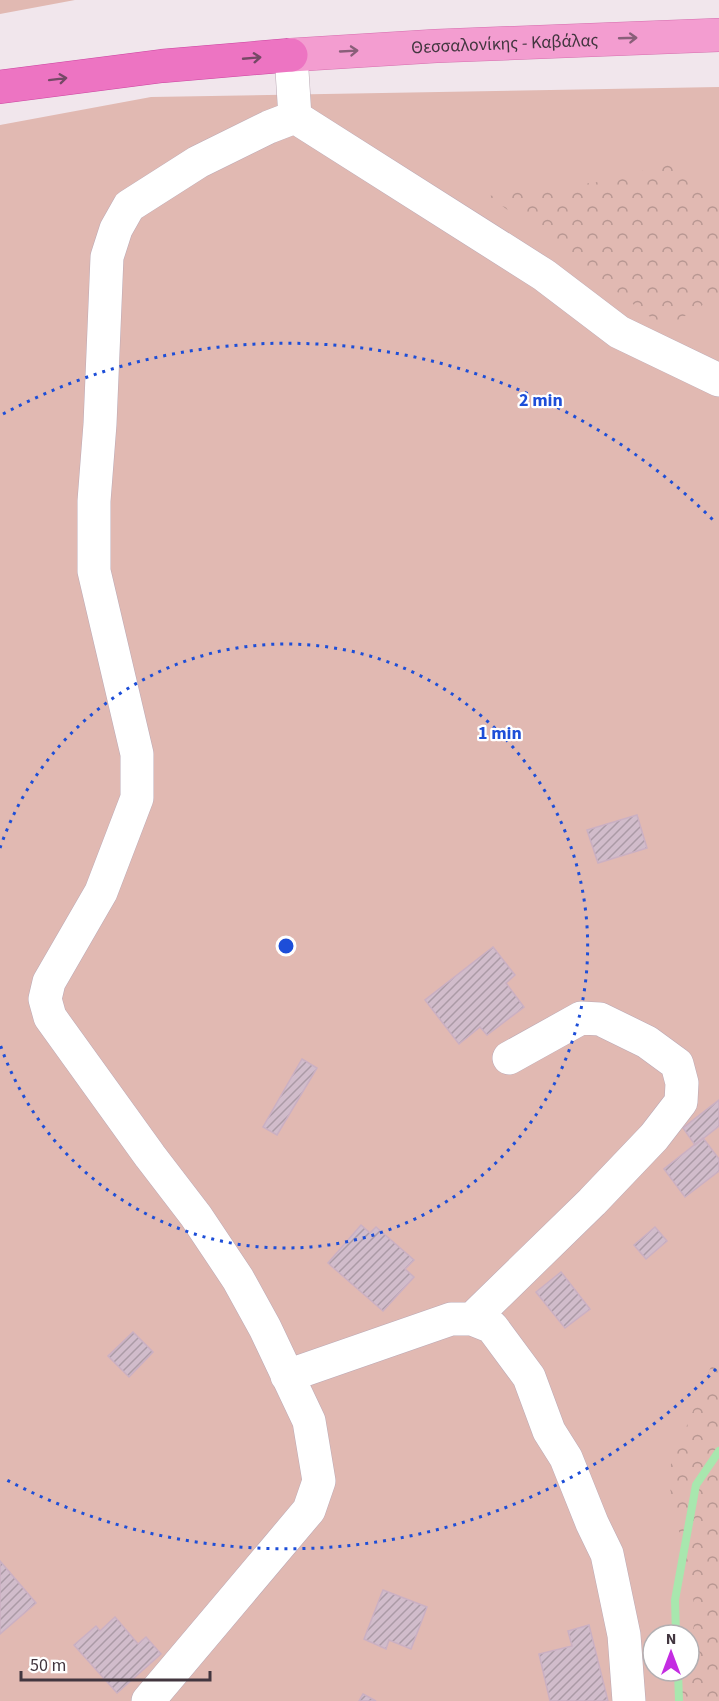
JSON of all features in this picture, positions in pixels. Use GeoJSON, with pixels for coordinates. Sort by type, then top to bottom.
{"type":"FeatureCollection","features":[{"type":"Feature","properties":{"kind":"highway"},"geometry":{"type":"LineString","coordinates":[[0,87],[162,66],[291,55]]}},
{"type":"Feature","properties":{"kind":"main road","name":"Θεσσαλονίκης - Καβάλας"},"geometry":{"type":"LineString","coordinates":[[291,55],[436,46],[719,35]]}},
{"type":"Feature","properties":{"kind":"street"},"geometry":{"type":"LineString","coordinates":[[291,55],[295,117]]}},
{"type":"Feature","properties":{"kind":"street"},"geometry":{"type":"LineString","coordinates":[[295,117],[544,274],[619,332],[719,381]]}},
{"type":"Feature","properties":{"kind":"street"},"geometry":{"type":"LineString","coordinates":[[148,1701],[309,1510],[319,1481],[309,1421],[265,1328],[238,1279],[196,1216],[50,1017],[45,999],[49,982],[101,892],[137,798],[137,754],[94,571],[94,501],[100,424],[107,257],[116,229],[129,206],[198,162],[269,127],[295,117]]}},
{"type":"Feature","properties":{"kind":"street"},"geometry":{"type":"LineString","coordinates":[[472,1319],[592,1202],[654,1137],[681,1102],[682,1083],[677,1064],[647,1042],[600,1019],[581,1018],[509,1058]]}},
{"type":"Feature","properties":{"kind":"street"},"geometry":{"type":"LineString","coordinates":[[287,1376],[450,1319],[472,1319],[492,1327],[529,1377],[549,1431],[566,1458],[607,1554],[624,1635],[629,1701]]}},
{"type":"Feature","properties":{"kind":"green space"},"geometry":{"type":"Polygon","coordinates":[[[0,0],[75,0],[0,14],[0,0]]]}},
{"type":"Feature","properties":{"kind":"green space"},"geometry":{"type":"Polygon","coordinates":[[[719,87],[719,1701],[0,1701],[0,125],[151,97],[719,87]]]}},
{"type":"Feature","properties":{"kind":"green space"},"geometry":{"type":"Polygon","coordinates":[[[665,159],[719,193],[719,295],[665,328],[489,196],[629,178],[665,159]]]}},
{"type":"Feature","properties":{"kind":"green space"},"geometry":{"type":"Polygon","coordinates":[[[719,1355],[719,1701],[680,1701],[684,1683],[701,1683],[701,1623],[694,1623],[696,1613],[667,1474],[712,1364],[719,1355]]]}},
{"type":"Feature","properties":{"kind":"building"},"geometry":{"type":"Polygon","coordinates":[[[637,815],[647,848],[598,863],[587,830],[637,815]]]}},
{"type":"Feature","properties":{"kind":"building"},"geometry":{"type":"Polygon","coordinates":[[[493,947],[515,975],[506,983],[524,1007],[487,1035],[480,1027],[459,1044],[425,1000],[493,947]]]}},
{"type":"Feature","properties":{"kind":"building"},"geometry":{"type":"Polygon","coordinates":[[[302,1059],[317,1068],[277,1135],[263,1127],[302,1059]]]}},
{"type":"Feature","properties":{"kind":"building"},"geometry":{"type":"Polygon","coordinates":[[[719,1100],[719,1126],[695,1145],[683,1128],[719,1100]]]}},
{"type":"Feature","properties":{"kind":"building"},"geometry":{"type":"Polygon","coordinates":[[[703,1138],[719,1159],[719,1171],[685,1197],[664,1169],[703,1138]]]}},
{"type":"Feature","properties":{"kind":"building"},"geometry":{"type":"Polygon","coordinates":[[[361,1225],[370,1233],[376,1227],[414,1260],[405,1269],[414,1277],[383,1311],[328,1263],[361,1225]]]}},
{"type":"Feature","properties":{"kind":"building"},"geometry":{"type":"Polygon","coordinates":[[[655,1227],[667,1241],[646,1259],[634,1245],[655,1227]]]}},
{"type":"Feature","properties":{"kind":"building"},"geometry":{"type":"Polygon","coordinates":[[[561,1272],[590,1309],[565,1328],[536,1292],[561,1272]]]}},
{"type":"Feature","properties":{"kind":"building"},"geometry":{"type":"Polygon","coordinates":[[[133,1332],[153,1352],[129,1377],[108,1356],[133,1332]]]}},
{"type":"Feature","properties":{"kind":"building"},"geometry":{"type":"Polygon","coordinates":[[[0,1561],[36,1603],[0,1634],[0,1561]]]}},
{"type":"Feature","properties":{"kind":"building"},"geometry":{"type":"Polygon","coordinates":[[[383,1590],[427,1607],[411,1649],[389,1640],[386,1649],[364,1639],[383,1590]]]}},
{"type":"Feature","properties":{"kind":"building"},"geometry":{"type":"Polygon","coordinates":[[[115,1617],[138,1644],[146,1637],[161,1654],[117,1693],[74,1645],[96,1626],[100,1631],[115,1617]]]}},
{"type":"Feature","properties":{"kind":"building"},"geometry":{"type":"Polygon","coordinates":[[[589,1625],[608,1701],[550,1701],[539,1654],[572,1646],[568,1631],[589,1625]]]}},
{"type":"Feature","properties":{"kind":"building"},"geometry":{"type":"Polygon","coordinates":[[[363,1694],[376,1701],[359,1701],[363,1694]]]}},
{"type":"Feature","properties":{"kind":"waterway"},"geometry":{"type":"LineString","coordinates":[[676,1623],[675,1600],[696,1485],[719,1451]]}},
{"type":"Feature","properties":{"kind":"waterway"},"geometry":{"type":"LineString","coordinates":[[678,1683],[679,1701]]}}]}
